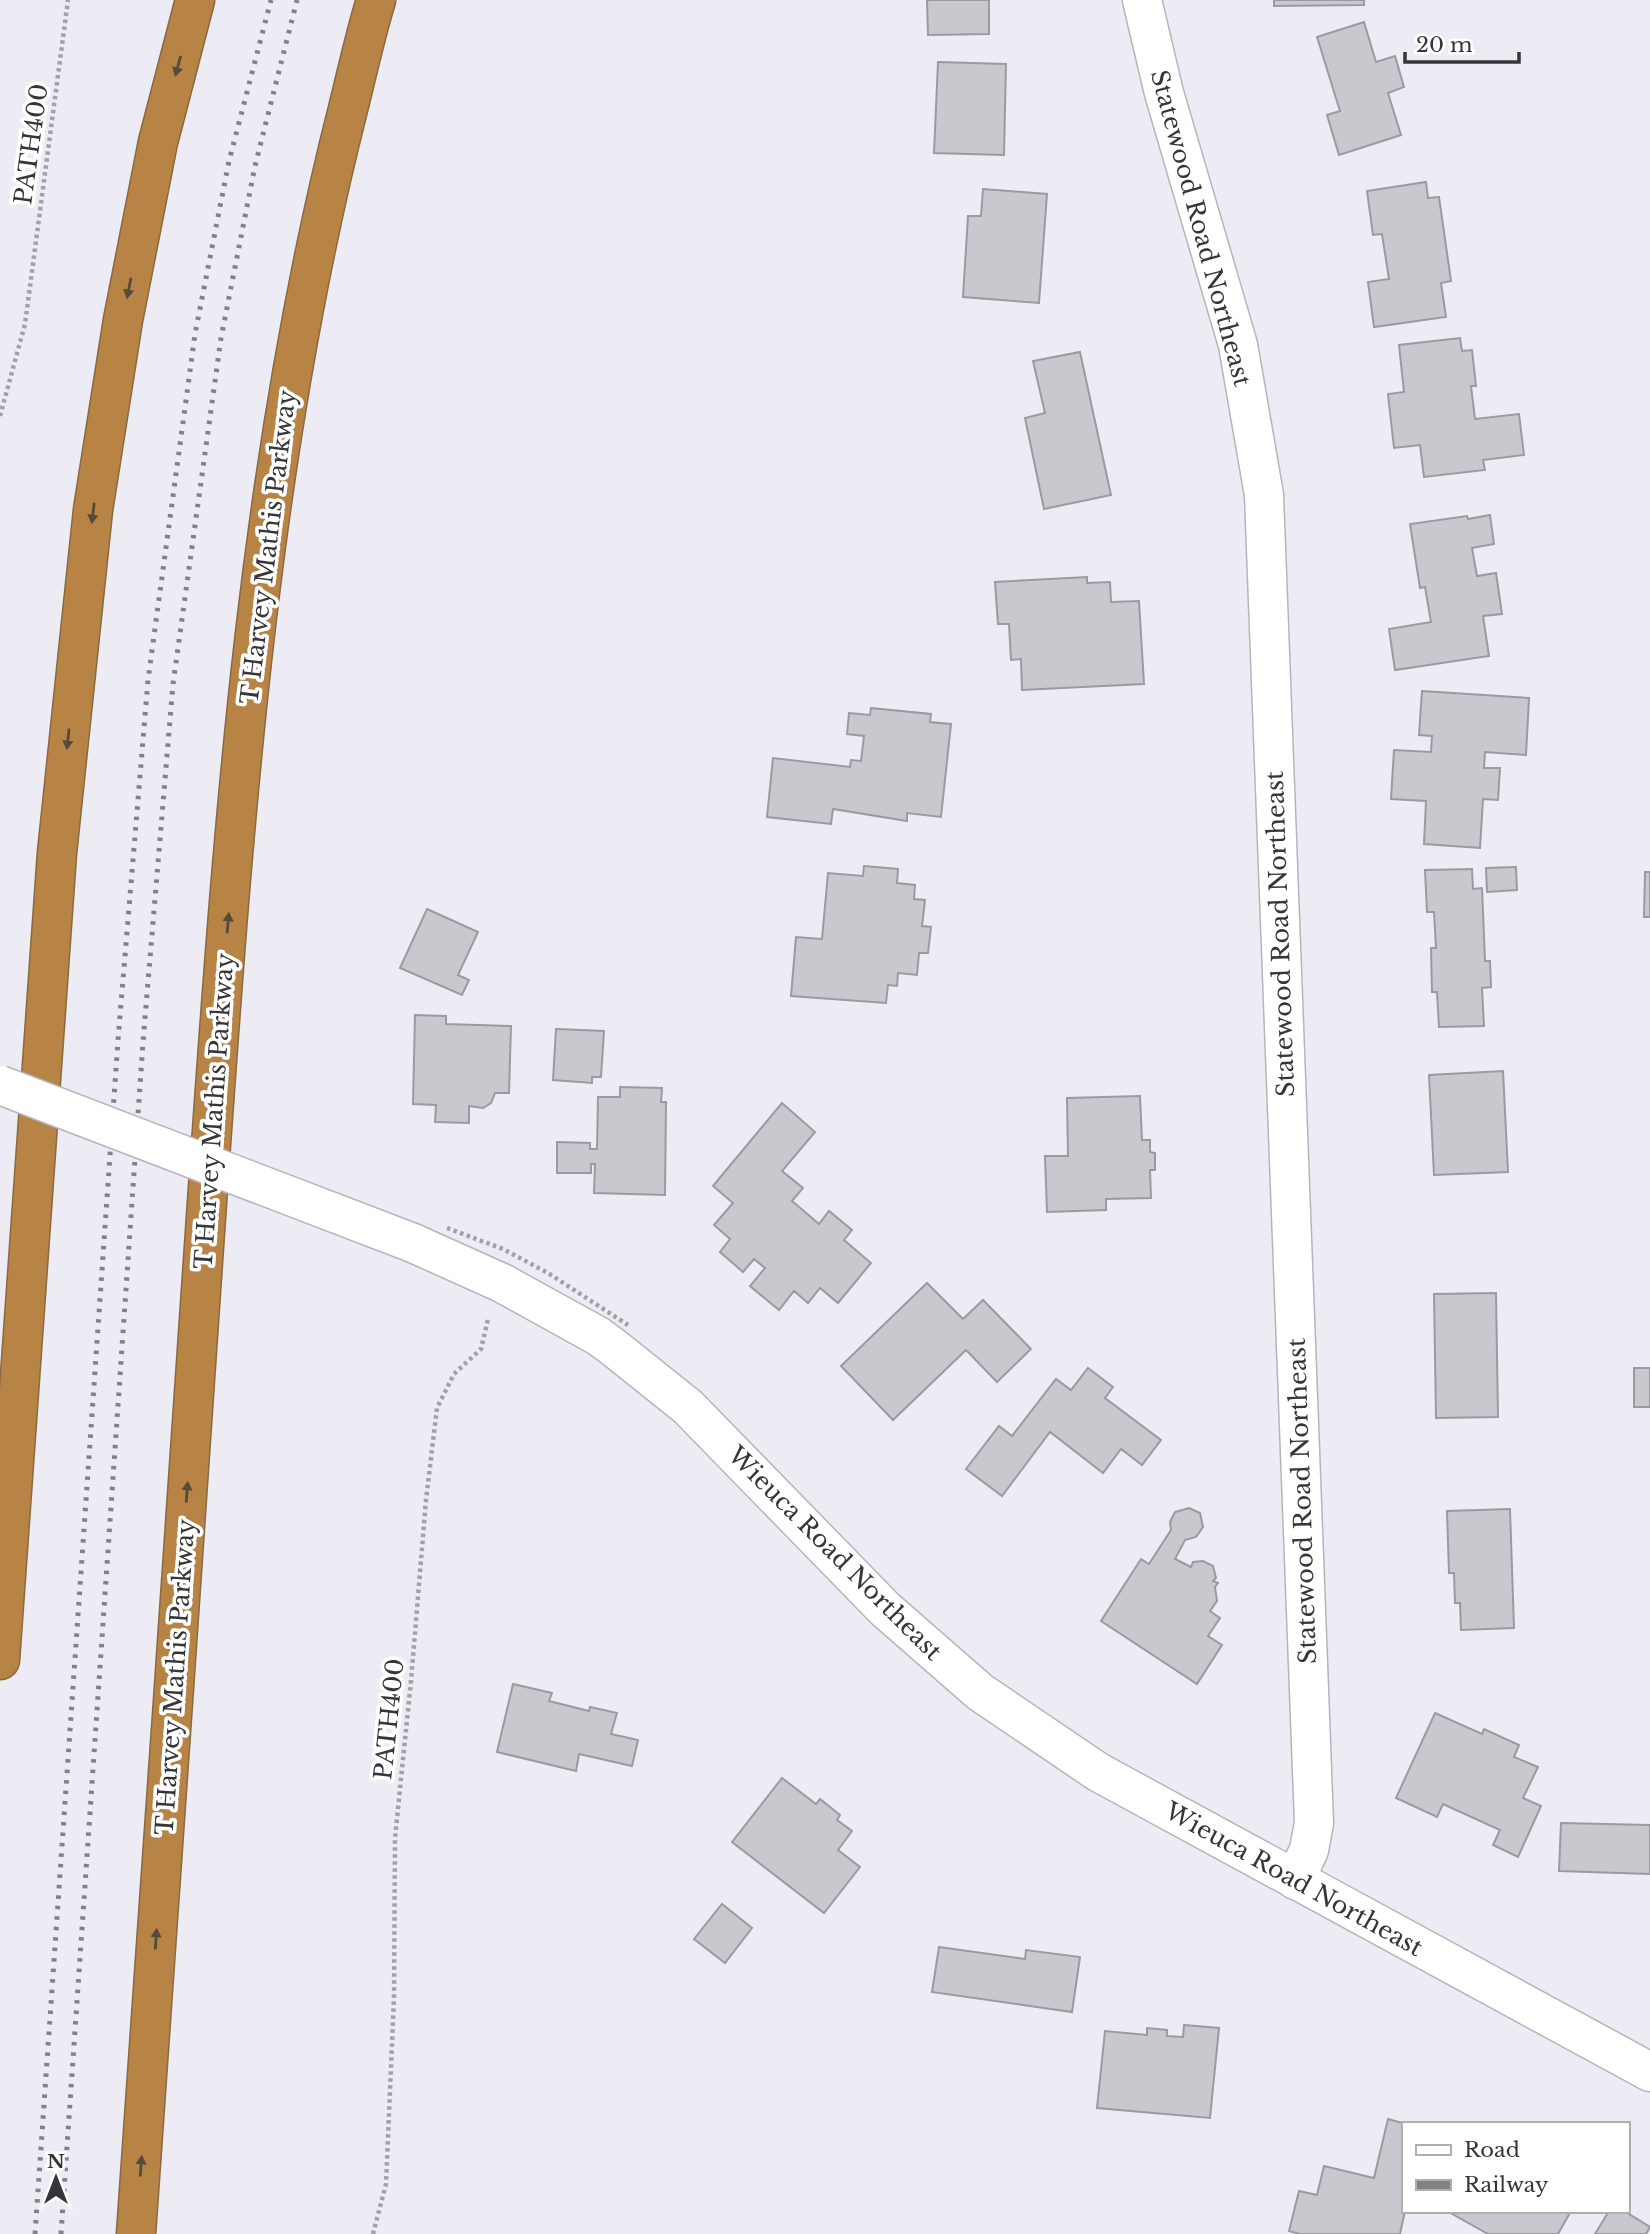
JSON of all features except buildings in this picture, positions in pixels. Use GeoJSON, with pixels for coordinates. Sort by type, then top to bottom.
{"type":"FeatureCollection","features":[{"type":"Feature","properties":{"kind":"highway"},"geometry":{"type":"LineString","coordinates":[[0,1660],[57,853],[93,510],[128,292],[158,142],[195,0]]}},
{"type":"Feature","properties":{"kind":"highway","name":"T Harvey Mathis Parkway"},"geometry":{"type":"LineString","coordinates":[[136,2234],[218,1048],[248,694],[268,524],[295,352],[329,183],[376,0]]}},
{"type":"Feature","properties":{"kind":"street","name":"Statewood Road Northeast"},"geometry":{"type":"LineString","coordinates":[[1142,0],[1164,93],[1238,345],[1264,495],[1314,1823],[1309,1850],[1295,1880]]}},
{"type":"Feature","properties":{"kind":"street","name":"Wieuca Road Northeast"},"geometry":{"type":"LineString","coordinates":[[0,1085],[412,1243],[502,1283],[598,1336],[688,1407],[885,1609],[980,1692],[1098,1772],[1650,2072]]}},
{"type":"Feature","properties":{"kind":"path","name":"PATH400"},"geometry":{"type":"LineString","coordinates":[[0,416],[25,324],[68,0]]}},
{"type":"Feature","properties":{"kind":"path","name":"PATH400"},"geometry":{"type":"LineString","coordinates":[[373,2234],[386,2184],[394,1997],[395,1838],[426,1500],[437,1408],[454,1374],[481,1349],[488,1319],[480,1309]]}},
{"type":"Feature","properties":{"kind":"railway"},"geometry":{"type":"LineString","coordinates":[[35,2234],[118,1040],[148,680],[195,334],[229,161],[271,0]]}},
{"type":"Feature","properties":{"kind":"railway"},"geometry":{"type":"LineString","coordinates":[[61,2234],[143,1042],[173,684],[221,338],[255,166],[297,0]]}}]}
